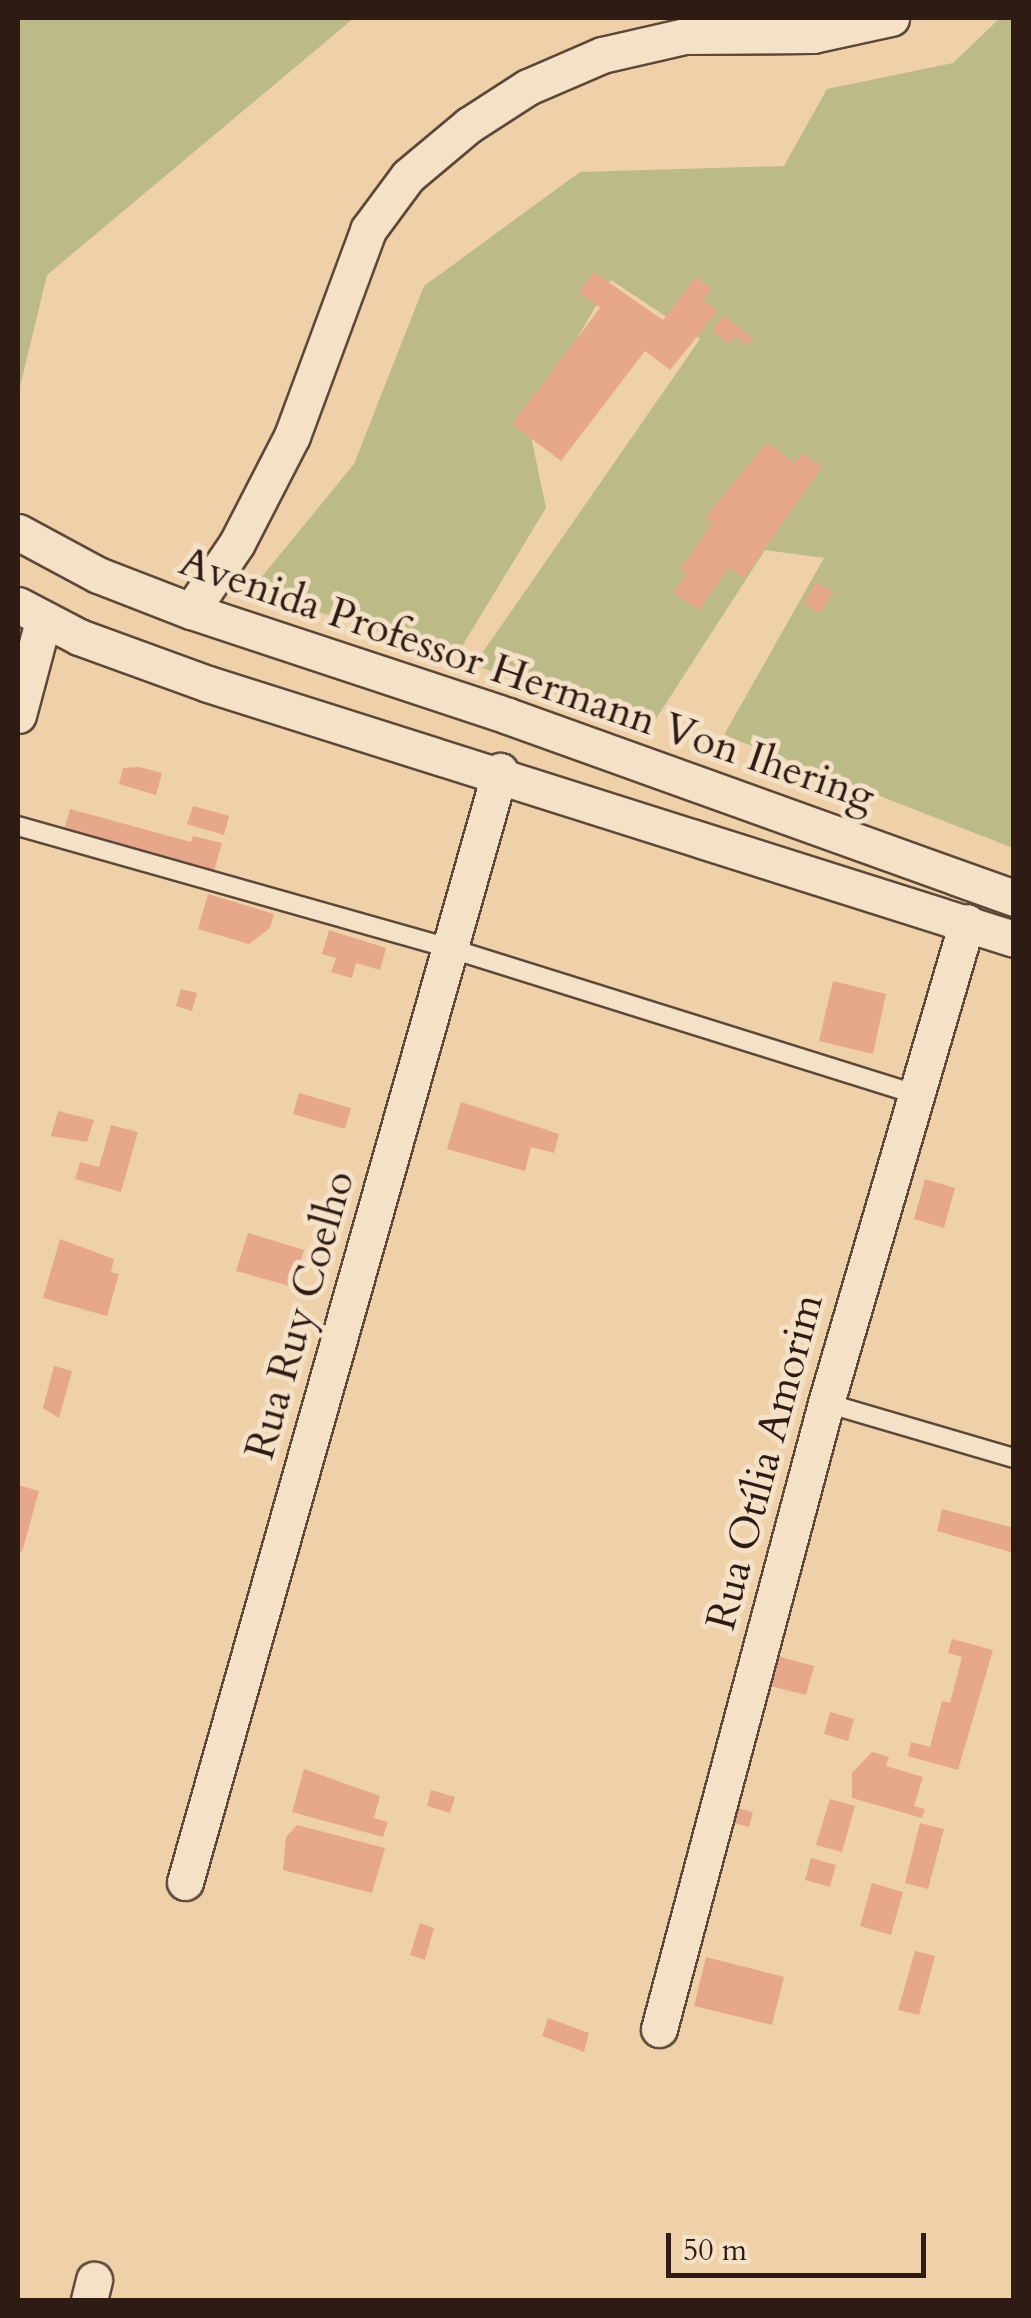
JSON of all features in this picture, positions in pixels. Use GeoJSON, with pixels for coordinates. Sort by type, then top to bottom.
{"type":"FeatureCollection","features":[{"type":"Feature","properties":{"kind":"street"},"geometry":{"type":"LineString","coordinates":[[191,611],[238,544],[292,436],[368,230],[408,176],[468,125],[528,87],[602,55],[686,36],[813,35],[891,18]]}},
{"type":"Feature","properties":{"kind":"street","name":"Avenida Professor Hermann Von Ihering"},"geometry":{"type":"LineString","coordinates":[[18,532],[98,575],[191,611],[508,716],[1014,898]]}},
{"type":"Feature","properties":{"kind":"street"},"geometry":{"type":"LineString","coordinates":[[18,715],[30,613],[332,725],[500,771],[1014,939]]}},
{"type":"Feature","properties":{"kind":"street","name":"Rua Ruy Coelho"},"geometry":{"type":"LineString","coordinates":[[185,1882],[446,947],[500,771]]}},
{"type":"Feature","properties":{"kind":"street","name":"Rua Otília Amorim"},"geometry":{"type":"LineString","coordinates":[[659,2029],[826,1404],[967,922]]}},
{"type":"Feature","properties":{"kind":"lane"},"geometry":{"type":"LineString","coordinates":[[18,826],[446,947],[916,1094]]}},
{"type":"Feature","properties":{"kind":"lane"},"geometry":{"type":"LineString","coordinates":[[826,1404],[1014,1458]]}},
{"type":"Feature","properties":{"kind":"shaded area"},"geometry":{"type":"Polygon","coordinates":[[[18,18],[354,18],[47,275],[18,395],[18,18]]]}},
{"type":"Feature","properties":{"kind":"shaded area"},"geometry":{"type":"Polygon","coordinates":[[[1000,18],[1013,18],[1013,848],[724,735],[824,558],[765,550],[650,728],[474,665],[700,339],[611,280],[528,422],[546,508],[456,656],[251,590],[354,464],[424,286],[580,172],[784,166],[827,89],[953,63],[1000,18]]]}},
{"type":"Feature","properties":{"kind":"building"},"geometry":{"type":"Polygon","coordinates":[[[594,272],[663,320],[696,277],[711,289],[703,300],[718,311],[670,370],[645,351],[561,461],[512,424],[600,308],[579,292],[594,272]]]}},
{"type":"Feature","properties":{"kind":"building"},"geometry":{"type":"Polygon","coordinates":[[[723,315],[753,339],[748,346],[735,336],[729,344],[712,331],[723,315]]]}},
{"type":"Feature","properties":{"kind":"building"},"geometry":{"type":"Polygon","coordinates":[[[767,443],[795,463],[802,453],[822,467],[744,578],[729,567],[699,610],[673,593],[687,574],[680,570],[712,523],[705,517],[767,443]]]}},
{"type":"Feature","properties":{"kind":"building"},"geometry":{"type":"Polygon","coordinates":[[[816,582],[833,592],[820,613],[804,603],[816,582]]]}},
{"type":"Feature","properties":{"kind":"building"},"geometry":{"type":"Polygon","coordinates":[[[139,767],[162,773],[156,795],[119,784],[123,768],[139,767]]]}},
{"type":"Feature","properties":{"kind":"building"},"geometry":{"type":"Polygon","coordinates":[[[193,806],[229,816],[224,835],[187,824],[193,806]]]}},
{"type":"Feature","properties":{"kind":"building"},"geometry":{"type":"Polygon","coordinates":[[[70,809],[191,842],[193,836],[222,843],[213,875],[63,834],[70,809]]]}},
{"type":"Feature","properties":{"kind":"building"},"geometry":{"type":"Polygon","coordinates":[[[208,894],[274,914],[270,928],[249,944],[198,929],[208,894]]]}},
{"type":"Feature","properties":{"kind":"building"},"geometry":{"type":"Polygon","coordinates":[[[329,930],[386,948],[380,970],[356,963],[352,978],[331,972],[336,958],[322,954],[329,930]]]}},
{"type":"Feature","properties":{"kind":"building"},"geometry":{"type":"Polygon","coordinates":[[[833,981],[886,994],[873,1054],[819,1041],[833,981]]]}},
{"type":"Feature","properties":{"kind":"building"},"geometry":{"type":"Polygon","coordinates":[[[181,989],[197,993],[192,1011],[176,1006],[181,989]]]}},
{"type":"Feature","properties":{"kind":"building"},"geometry":{"type":"Polygon","coordinates":[[[299,1093],[351,1108],[345,1129],[293,1114],[299,1093]]]}},
{"type":"Feature","properties":{"kind":"building"},"geometry":{"type":"Polygon","coordinates":[[[461,1102],[559,1134],[554,1153],[531,1147],[525,1171],[447,1149],[461,1102]]]}},
{"type":"Feature","properties":{"kind":"building"},"geometry":{"type":"Polygon","coordinates":[[[58,1111],[94,1120],[87,1142],[51,1136],[58,1111]]]}},
{"type":"Feature","properties":{"kind":"building"},"geometry":{"type":"Polygon","coordinates":[[[111,1125],[138,1132],[121,1192],[75,1179],[80,1162],[99,1167],[111,1125]]]}},
{"type":"Feature","properties":{"kind":"building"},"geometry":{"type":"Polygon","coordinates":[[[925,1179],[955,1188],[944,1228],[914,1219],[925,1179]]]}},
{"type":"Feature","properties":{"kind":"building"},"geometry":{"type":"Polygon","coordinates":[[[248,1233],[304,1250],[293,1287],[236,1271],[248,1233]]]}},
{"type":"Feature","properties":{"kind":"building"},"geometry":{"type":"Polygon","coordinates":[[[60,1239],[114,1259],[111,1272],[119,1274],[107,1316],[43,1298],[60,1239]]]}},
{"type":"Feature","properties":{"kind":"building"},"geometry":{"type":"Polygon","coordinates":[[[54,1366],[72,1371],[59,1418],[43,1408],[54,1366]]]}},
{"type":"Feature","properties":{"kind":"building"},"geometry":{"type":"Polygon","coordinates":[[[18,1485],[39,1491],[22,1552],[18,1550],[18,1485]]]}},
{"type":"Feature","properties":{"kind":"building"},"geometry":{"type":"Polygon","coordinates":[[[942,1509],[1014,1528],[1014,1553],[937,1531],[942,1509]]]}},
{"type":"Feature","properties":{"kind":"building"},"geometry":{"type":"Polygon","coordinates":[[[952,1639],[993,1650],[958,1770],[908,1756],[911,1742],[930,1747],[942,1701],[950,1703],[962,1657],[948,1653],[952,1639]]]}},
{"type":"Feature","properties":{"kind":"building"},"geometry":{"type":"Polygon","coordinates":[[[769,1654],[814,1666],[806,1695],[762,1684],[769,1654]]]}},
{"type":"Feature","properties":{"kind":"building"},"geometry":{"type":"Polygon","coordinates":[[[830,1712],[854,1719],[848,1741],[824,1734],[830,1712]]]}},
{"type":"Feature","properties":{"kind":"building"},"geometry":{"type":"Polygon","coordinates":[[[872,1752],[889,1757],[886,1766],[923,1777],[914,1806],[925,1809],[922,1818],[852,1798],[852,1773],[872,1752]]]}},
{"type":"Feature","properties":{"kind":"building"},"geometry":{"type":"Polygon","coordinates":[[[304,1769],[380,1796],[374,1818],[388,1822],[383,1837],[292,1812],[304,1769]]]}},
{"type":"Feature","properties":{"kind":"building"},"geometry":{"type":"Polygon","coordinates":[[[431,1790],[455,1797],[450,1813],[427,1806],[431,1790]]]}},
{"type":"Feature","properties":{"kind":"building"},"geometry":{"type":"Polygon","coordinates":[[[830,1799],[855,1806],[842,1852],[816,1845],[830,1799]]]}},
{"type":"Feature","properties":{"kind":"building"},"geometry":{"type":"Polygon","coordinates":[[[728,1805],[753,1812],[749,1827],[723,1820],[728,1805]]]}},
{"type":"Feature","properties":{"kind":"building"},"geometry":{"type":"Polygon","coordinates":[[[920,1823],[944,1829],[928,1889],[905,1883],[920,1823]]]}},
{"type":"Feature","properties":{"kind":"building"},"geometry":{"type":"Polygon","coordinates":[[[297,1825],[385,1848],[372,1893],[283,1870],[286,1837],[297,1825]]]}},
{"type":"Feature","properties":{"kind":"building"},"geometry":{"type":"Polygon","coordinates":[[[811,1858],[836,1865],[830,1887],[805,1880],[811,1858]]]}},
{"type":"Feature","properties":{"kind":"building"},"geometry":{"type":"Polygon","coordinates":[[[872,1883],[903,1892],[891,1935],[860,1926],[872,1883]]]}},
{"type":"Feature","properties":{"kind":"building"},"geometry":{"type":"Polygon","coordinates":[[[420,1923],[434,1928],[425,1960],[410,1955],[420,1923]]]}},
{"type":"Feature","properties":{"kind":"building"},"geometry":{"type":"Polygon","coordinates":[[[915,1951],[935,1956],[919,2015],[898,2010],[915,1951]]]}},
{"type":"Feature","properties":{"kind":"building"},"geometry":{"type":"Polygon","coordinates":[[[706,1957],[784,1977],[772,2025],[694,2006],[706,1957]]]}},
{"type":"Feature","properties":{"kind":"building"},"geometry":{"type":"Polygon","coordinates":[[[548,2018],[589,2033],[584,2052],[542,2036],[548,2018]]]}}]}
